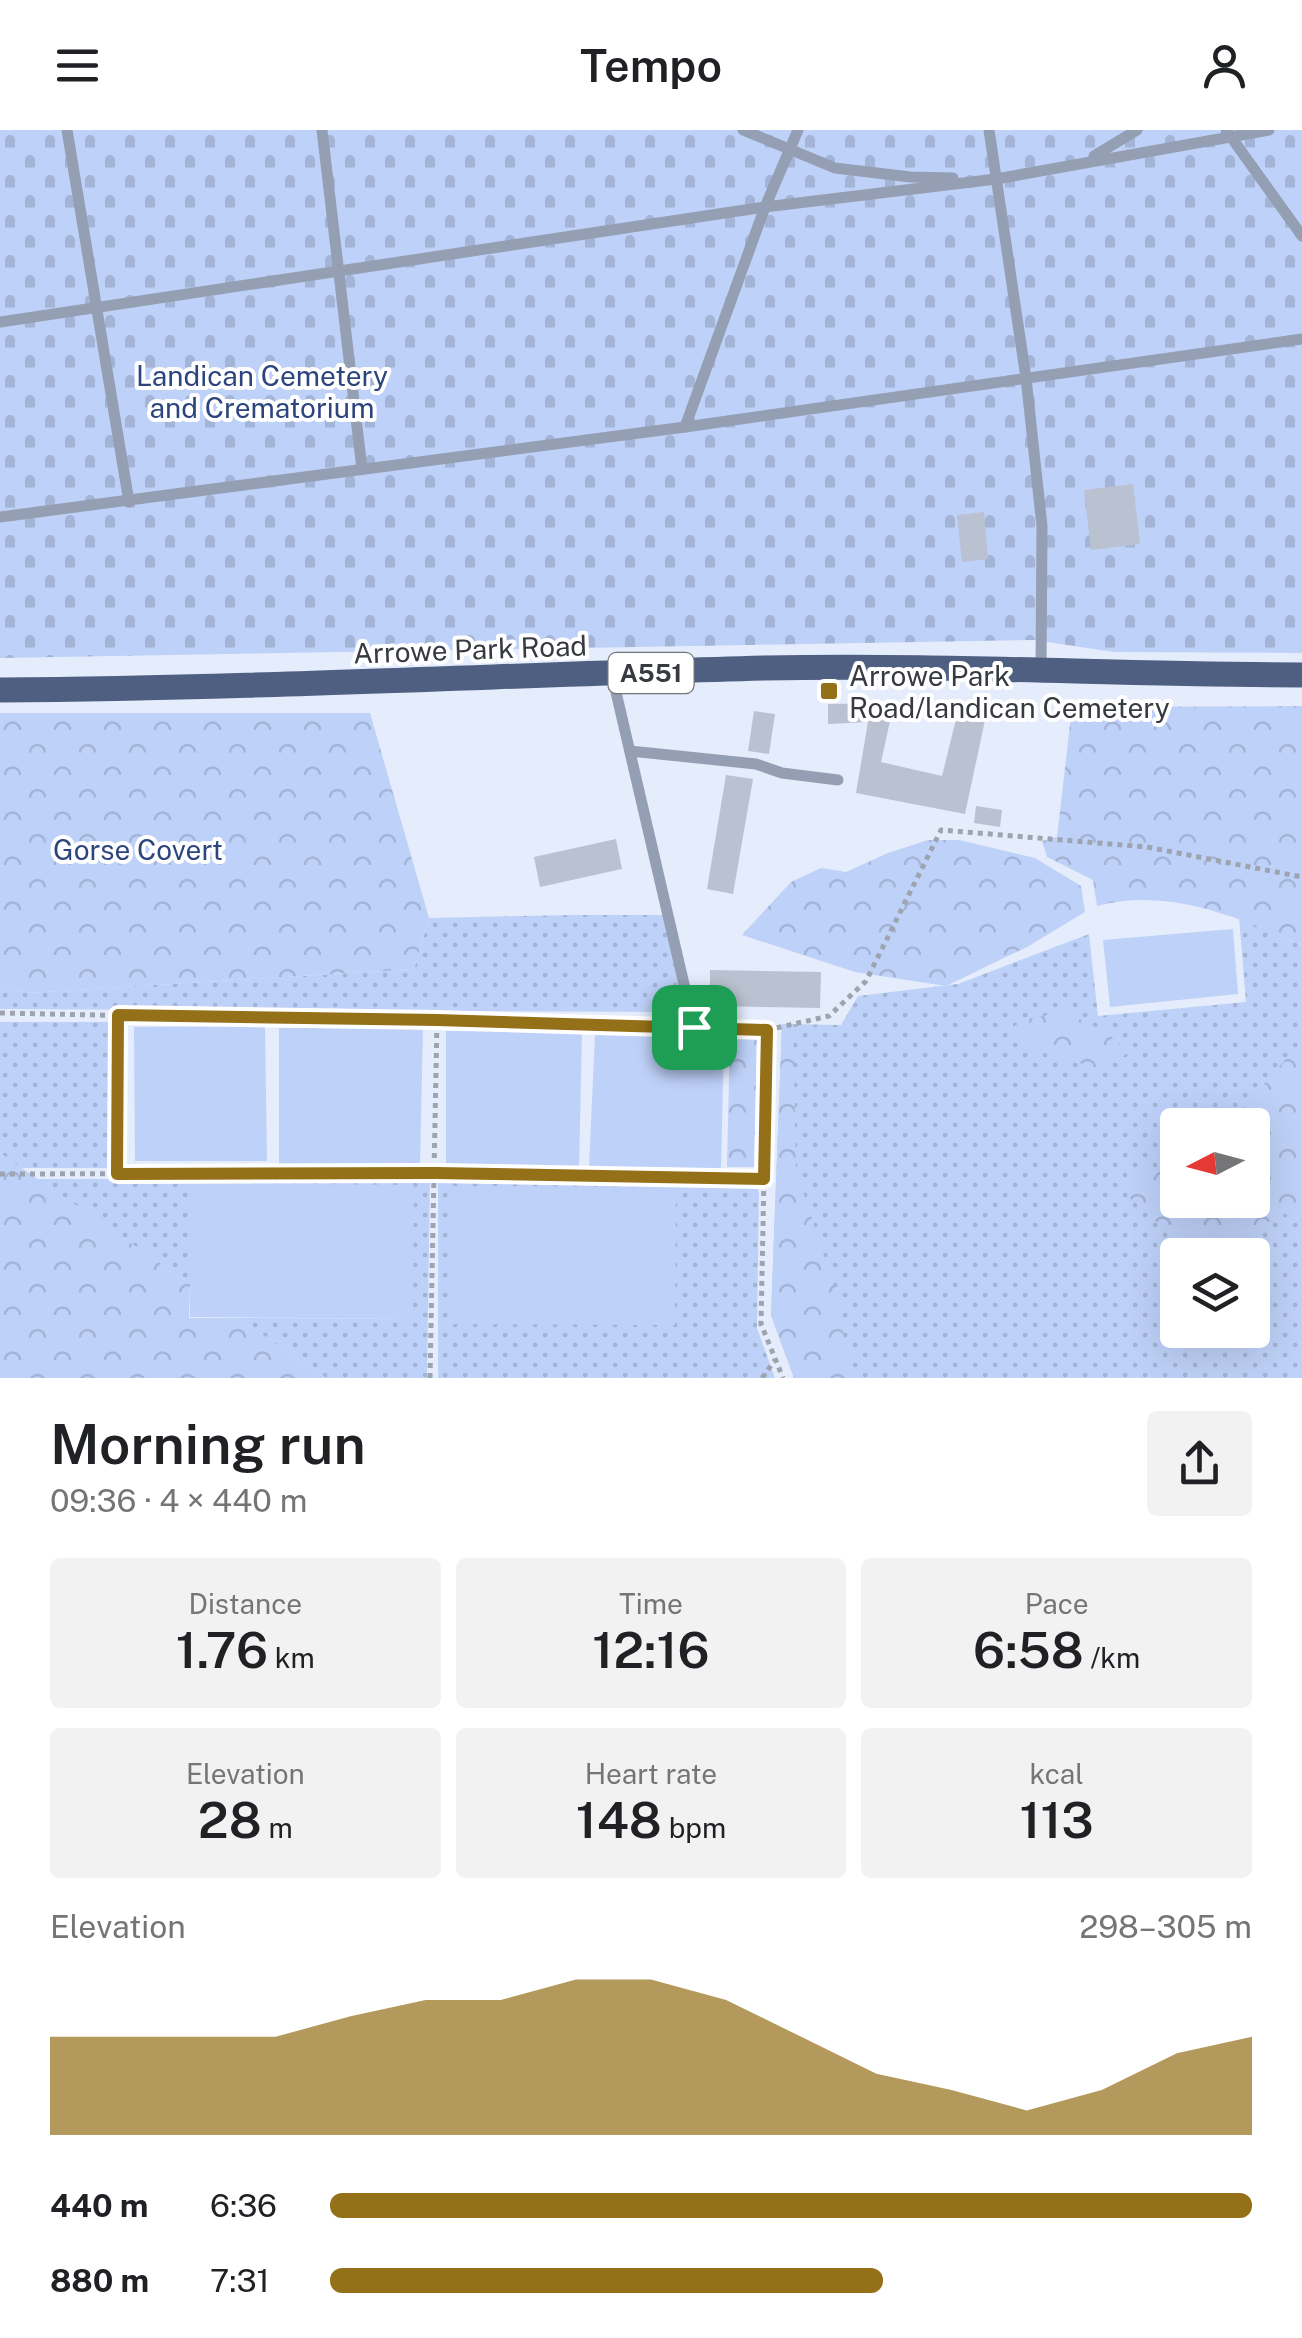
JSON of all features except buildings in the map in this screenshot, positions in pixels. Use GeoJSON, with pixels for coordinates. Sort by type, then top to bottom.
{"type":"FeatureCollection","features":[{"type":"Feature","properties":{"kind":"main road","name":"Arrowe Park Road"},"geometry":{"type":"LineString","coordinates":[[0,690],[263,688],[420,678],[765,668],[1302,675]]}},
{"type":"Feature","properties":{"kind":"lane"},"geometry":{"type":"LineString","coordinates":[[67,130],[130,502]]}},
{"type":"Feature","properties":{"kind":"lane"},"geometry":{"type":"LineString","coordinates":[[322,130],[362,470]]}},
{"type":"Feature","properties":{"kind":"lane"},"geometry":{"type":"LineString","coordinates":[[743,130],[834,168],[910,177],[996,178],[1095,156],[1137,130]]}},
{"type":"Feature","properties":{"kind":"lane"},"geometry":{"type":"LineString","coordinates":[[685,427],[765,207],[798,130]]}},
{"type":"Feature","properties":{"kind":"lane"},"geometry":{"type":"LineString","coordinates":[[989,130],[1026,378],[1042,526],[1042,671]]}},
{"type":"Feature","properties":{"kind":"lane"},"geometry":{"type":"LineString","coordinates":[[0,322],[765,207],[996,178],[1228,132],[1269,130]]}},
{"type":"Feature","properties":{"kind":"lane"},"geometry":{"type":"LineString","coordinates":[[1228,132],[1302,236]]}},
{"type":"Feature","properties":{"kind":"lane"},"geometry":{"type":"LineString","coordinates":[[0,517],[685,427],[1302,339]]}},
{"type":"Feature","properties":{"kind":"lane"},"geometry":{"type":"LineString","coordinates":[[612,675],[694,1027]]}},
{"type":"Feature","properties":{"kind":"lane"},"geometry":{"type":"LineString","coordinates":[[630,751],[756,764],[794,775],[838,780]]}},
{"type":"Feature","properties":{"kind":"path"},"geometry":{"type":"LineString","coordinates":[[0,1013],[767,1030],[829,1016],[866,980],[941,830],[1147,846],[1302,876]]}},
{"type":"Feature","properties":{"kind":"path"},"geometry":{"type":"LineString","coordinates":[[117,1174],[118,1015]]}},
{"type":"Feature","properties":{"kind":"path"},"geometry":{"type":"LineString","coordinates":[[430,1378],[437,1020]]}},
{"type":"Feature","properties":{"kind":"path"},"geometry":{"type":"LineString","coordinates":[[767,1030],[761,1324],[783,1378]]}},
{"type":"Feature","properties":{"kind":"path"},"geometry":{"type":"LineString","coordinates":[[0,1174],[436,1173],[764,1179]]}},
{"type":"Feature","properties":{"kind":"path"},"geometry":{"type":"LineString","coordinates":[[762,1378],[775,1359]]}},
{"type":"Feature","properties":{"kind":"green space","name":"Landican Cemetery and Crematorium"},"geometry":{"type":"Polygon","coordinates":[[[0,130],[1302,130],[1302,653],[1114,652],[1034,640],[0,658],[0,130]]]}},
{"type":"Feature","properties":{"kind":"green space"},"geometry":{"type":"Polygon","coordinates":[[[1302,706],[1302,945],[1227,915],[1176,903],[1123,901],[1097,906],[1093,880],[1047,857],[1042,841],[1057,837],[1072,707],[1302,706]]]}},
{"type":"Feature","properties":{"kind":"green space","name":"Gorse Covert"},"geometry":{"type":"Polygon","coordinates":[[[0,713],[370,713],[429,918],[414,969],[27,993],[0,983],[0,713]]]}},
{"type":"Feature","properties":{"kind":"green space"},"geometry":{"type":"Polygon","coordinates":[[[928,840],[959,840],[1035,858],[1081,886],[1085,912],[1027,947],[946,986],[855,972],[742,935],[791,882],[821,868],[846,872],[928,840]]]}},
{"type":"Feature","properties":{"kind":"green space"},"geometry":{"type":"Polygon","coordinates":[[[663,915],[678,976],[674,1012],[0,1009],[0,983],[27,993],[414,969],[429,918],[663,915]]]}},
{"type":"Feature","properties":{"kind":"green space"},"geometry":{"type":"Polygon","coordinates":[[[1239,917],[1302,945],[1302,1378],[794,1378],[771,1315],[782,1024],[841,1025],[858,996],[958,984],[1089,934],[1098,1016],[1246,1002],[1239,917]]]}},
{"type":"Feature","properties":{"kind":"green space"},"geometry":{"type":"Polygon","coordinates":[[[1233,929],[1238,994],[1110,1007],[1103,940],[1233,929]]]}},
{"type":"Feature","properties":{"kind":"green space"},"geometry":{"type":"Polygon","coordinates":[[[1065,1012],[1104,1031],[1129,1052],[1105,1068],[1042,1052],[1009,1029],[1027,1019],[1065,1012]]]}},
{"type":"Feature","properties":{"kind":"green space"},"geometry":{"type":"Polygon","coordinates":[[[0,1022],[111,1022],[114,1168],[21,1168],[0,1153],[0,1022]]]}},
{"type":"Feature","properties":{"kind":"green space"},"geometry":{"type":"Polygon","coordinates":[[[782,1024],[793,1024],[796,1171],[835,1289],[852,1378],[794,1378],[771,1315],[782,1024]]]}},
{"type":"Feature","properties":{"kind":"green space"},"geometry":{"type":"Polygon","coordinates":[[[265,1026],[267,1161],[135,1161],[134,1027],[265,1026]]]}},
{"type":"Feature","properties":{"kind":"green space"},"geometry":{"type":"Polygon","coordinates":[[[423,1026],[420,1166],[279,1165],[279,1028],[423,1026]]]}},
{"type":"Feature","properties":{"kind":"green space"},"geometry":{"type":"Polygon","coordinates":[[[446,1031],[582,1032],[579,1168],[446,1165],[446,1031]]]}},
{"type":"Feature","properties":{"kind":"green space"},"geometry":{"type":"Polygon","coordinates":[[[595,1035],[724,1038],[721,1168],[589,1167],[595,1035]]]}},
{"type":"Feature","properties":{"kind":"green space"},"geometry":{"type":"Polygon","coordinates":[[[730,1038],[757,1039],[754,1167],[727,1167],[730,1038]]]}},
{"type":"Feature","properties":{"kind":"green space"},"geometry":{"type":"Polygon","coordinates":[[[1302,1050],[1302,1215],[1277,1214],[1252,1238],[1174,1238],[1129,1197],[1127,1173],[1160,1167],[1160,1218],[1270,1218],[1270,1108],[1243,1108],[1285,1060],[1302,1050]]]}},
{"type":"Feature","properties":{"kind":"green space"},"geometry":{"type":"Polygon","coordinates":[[[0,1153],[190,1284],[189,1318],[238,1318],[326,1378],[0,1378],[0,1153]]]}},
{"type":"Feature","properties":{"kind":"green space"},"geometry":{"type":"Polygon","coordinates":[[[37,1179],[430,1179],[427,1378],[326,1378],[238,1318],[413,1319],[191,1183],[190,1284],[37,1179]]]}},
{"type":"Feature","properties":{"kind":"green space"},"geometry":{"type":"Polygon","coordinates":[[[438,1180],[754,1183],[759,1192],[757,1328],[775,1378],[438,1378],[438,1180]]]}},
{"type":"Feature","properties":{"kind":"green space"},"geometry":{"type":"Polygon","coordinates":[[[190,1183],[414,1185],[413,1319],[190,1317],[190,1183]]]}},
{"type":"Feature","properties":{"kind":"green space"},"geometry":{"type":"Polygon","coordinates":[[[449,1186],[676,1187],[675,1325],[448,1324],[449,1186]]]}},
{"type":"Feature","properties":{"kind":"place","name":"Arrowe Park Road/landican Cemetery"},"geometry":{"type":"Point","coordinates":[829,691]}},
{"type":"Feature","properties":{"kind":"route"},"geometry":{"type":"LineString","coordinates":[[118,1015],[694,1027],[767,1030],[764,1179],[436,1173],[117,1174],[118,1015]]}}]}
